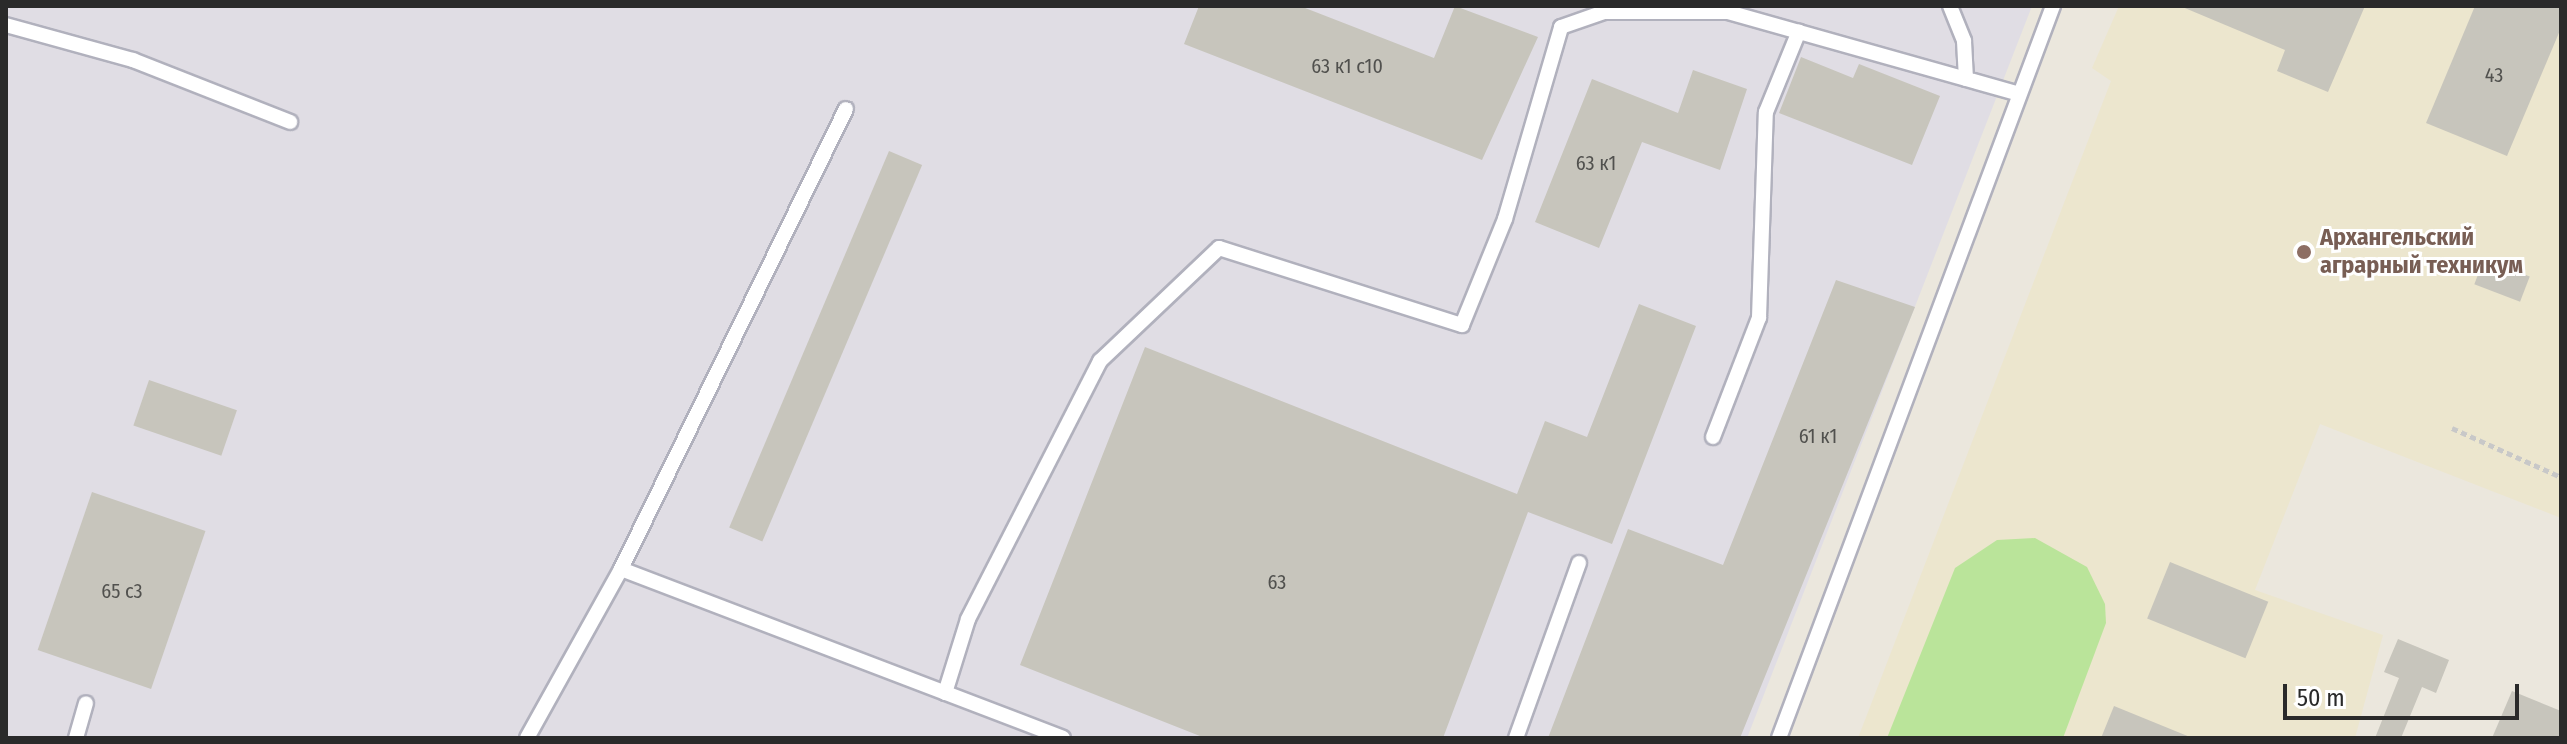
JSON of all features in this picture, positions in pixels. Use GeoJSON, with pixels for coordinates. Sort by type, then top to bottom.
{"type":"FeatureCollection","features":[{"type":"Feature","properties":{"kind":"lane"},"geometry":{"type":"LineString","coordinates":[[1950,6],[1964,41],[1966,79]]}},
{"type":"Feature","properties":{"kind":"lane"},"geometry":{"type":"LineString","coordinates":[[1779,738],[2053,6]]}},
{"type":"Feature","properties":{"kind":"lane"},"geometry":{"type":"LineString","coordinates":[[945,693],[968,619],[1100,361],[1219,248],[1462,325],[1505,219],[1561,27],[1604,12],[1728,12],[2019,94]]}},
{"type":"Feature","properties":{"kind":"lane"},"geometry":{"type":"LineString","coordinates":[[6,25],[133,60],[290,122]]}},
{"type":"Feature","properties":{"kind":"lane"},"geometry":{"type":"LineString","coordinates":[[1713,437],[1759,318],[1766,112],[1799,31]]}},
{"type":"Feature","properties":{"kind":"lane"},"geometry":{"type":"LineString","coordinates":[[527,738],[621,569],[846,109]]}},
{"type":"Feature","properties":{"kind":"lane"},"geometry":{"type":"LineString","coordinates":[[1516,738],[1579,563]]}},
{"type":"Feature","properties":{"kind":"lane"},"geometry":{"type":"LineString","coordinates":[[621,569],[1063,738]]}},
{"type":"Feature","properties":{"kind":"lane"},"geometry":{"type":"LineString","coordinates":[[76,738],[86,703]]}},
{"type":"Feature","properties":{"kind":"path"},"geometry":{"type":"LineString","coordinates":[[2452,428],[2561,477]]}},
{"type":"Feature","properties":{"kind":"shaded area"},"geometry":{"type":"Polygon","coordinates":[[[6,6],[2032,6],[1747,738],[6,738],[6,6]]]}},
{"type":"Feature","properties":{"kind":"shaded area","name":"Архангельский аграрный техникум"},"geometry":{"type":"Polygon","coordinates":[[[2119,6],[2561,6],[2561,518],[2320,424],[2255,590],[2383,635],[2355,738],[1858,738],[2111,81],[2092,68],[2119,6]]]}},
{"type":"Feature","properties":{"kind":"green space"},"geometry":{"type":"Polygon","coordinates":[[[2035,538],[2087,567],[2105,604],[2106,623],[2063,738],[1887,738],[1955,568],[1997,540],[2035,538]]]}},
{"type":"Feature","properties":{"kind":"building"},"geometry":{"type":"Polygon","coordinates":[[[1199,6],[1300,6],[1434,58],[1455,6],[1538,37],[1482,160],[1184,44],[1199,6]]]}},
{"type":"Feature","properties":{"kind":"building"},"geometry":{"type":"Polygon","coordinates":[[[2180,6],[2365,6],[2328,92],[2277,71],[2285,50],[2180,6]]]}},
{"type":"Feature","properties":{"kind":"building"},"geometry":{"type":"Polygon","coordinates":[[[2475,6],[2561,6],[2561,28],[2507,156],[2426,123],[2475,6]]]}},
{"type":"Feature","properties":{"kind":"building"},"geometry":{"type":"Polygon","coordinates":[[[1801,57],[1853,78],[1859,64],[1940,96],[1912,165],[1779,113],[1801,57]]]}},
{"type":"Feature","properties":{"kind":"building"},"geometry":{"type":"Polygon","coordinates":[[[1693,70],[1747,89],[1720,170],[1642,142],[1599,248],[1535,222],[1592,79],[1678,113],[1693,70]]]}},
{"type":"Feature","properties":{"kind":"building"},"geometry":{"type":"Polygon","coordinates":[[[889,151],[922,165],[762,542],[729,527],[889,151]]]}},
{"type":"Feature","properties":{"kind":"building"},"geometry":{"type":"Polygon","coordinates":[[[2484,259],[2530,277],[2520,302],[2474,284],[2484,259]]]}},
{"type":"Feature","properties":{"kind":"building"},"geometry":{"type":"Polygon","coordinates":[[[1836,280],[1915,307],[1740,738],[1548,738],[1628,529],[1723,565],[1836,280]]]}},
{"type":"Feature","properties":{"kind":"building"},"geometry":{"type":"Polygon","coordinates":[[[1639,304],[1696,326],[1612,544],[1528,512],[1443,738],[1205,738],[1020,665],[1145,347],[1517,494],[1545,421],[1587,437],[1639,304]]]}},
{"type":"Feature","properties":{"kind":"building"},"geometry":{"type":"Polygon","coordinates":[[[149,380],[237,410],[221,456],[133,425],[149,380]]]}},
{"type":"Feature","properties":{"kind":"building"},"geometry":{"type":"Polygon","coordinates":[[[92,492],[205,531],[151,689],[38,650],[92,492]]]}},
{"type":"Feature","properties":{"kind":"building"},"geometry":{"type":"Polygon","coordinates":[[[2170,562],[2268,602],[2245,658],[2147,619],[2170,562]]]}},
{"type":"Feature","properties":{"kind":"building"},"geometry":{"type":"Polygon","coordinates":[[[2398,639],[2449,660],[2436,693],[2422,687],[2401,738],[2375,738],[2399,678],[2384,672],[2398,639]]]}},
{"type":"Feature","properties":{"kind":"building"},"geometry":{"type":"Polygon","coordinates":[[[2512,691],[2561,711],[2561,738],[2492,738],[2512,691]]]}},
{"type":"Feature","properties":{"kind":"building"},"geometry":{"type":"Polygon","coordinates":[[[2114,706],[2190,737],[2190,738],[2101,738],[2114,706]]]}},
{"type":"Feature","properties":{"kind":"place","name":"Архангельский аграрный техникум"},"geometry":{"type":"Point","coordinates":[2304,252]}}]}
